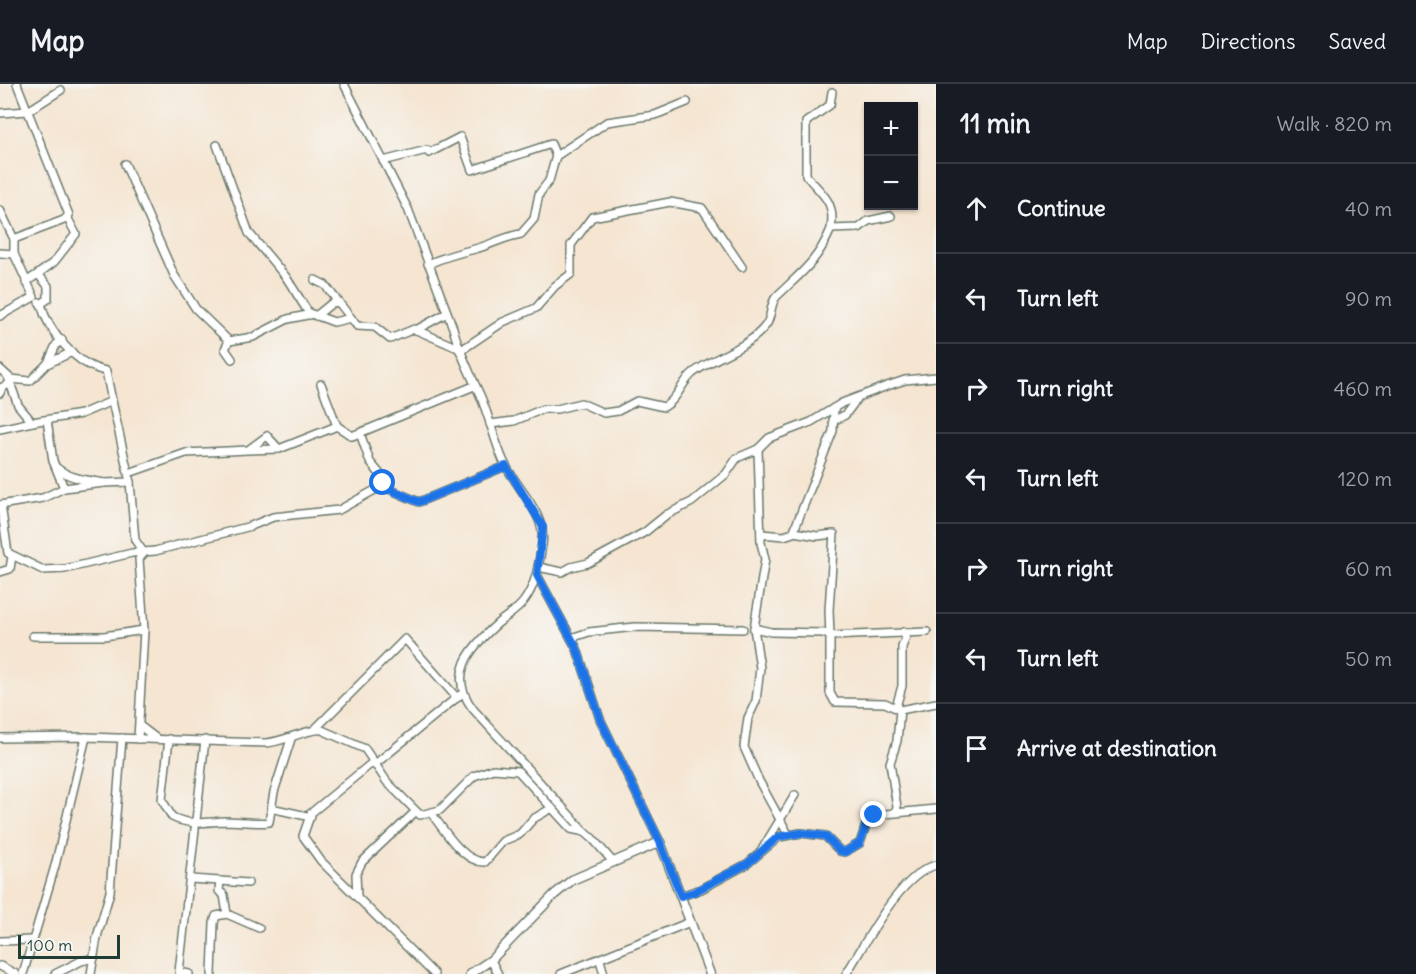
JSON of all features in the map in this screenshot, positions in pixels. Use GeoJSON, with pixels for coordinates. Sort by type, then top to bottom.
{"type":"FeatureCollection","features":[{"type":"Feature","properties":{"kind":"street"},"geometry":{"type":"LineString","coordinates":[[17,84],[69,215],[67,217],[76,234],[54,262],[26,282]]}},
{"type":"Feature","properties":{"kind":"street"},"geometry":{"type":"LineString","coordinates":[[344,84],[408,209],[459,350],[506,466],[543,527],[537,575],[526,599],[485,636],[464,664],[459,678],[460,695]]}},
{"type":"Feature","properties":{"kind":"street"},"geometry":{"type":"LineString","coordinates":[[0,113],[28,111],[61,90]]}},
{"type":"Feature","properties":{"kind":"street"},"geometry":{"type":"LineString","coordinates":[[490,424],[514,421],[543,409],[557,410],[581,403],[604,412],[618,411],[637,401],[664,407],[674,401],[693,374],[726,355],[766,325],[775,297],[810,267],[823,248],[831,229],[834,215],[830,203],[806,175],[806,122],[830,105],[831,92]]}},
{"type":"Feature","properties":{"kind":"street"},"geometry":{"type":"LineString","coordinates":[[556,156],[607,122],[655,115],[687,102]]}},
{"type":"Feature","properties":{"kind":"street"},"geometry":{"type":"LineString","coordinates":[[383,162],[427,150],[429,153],[460,137],[472,170],[551,144],[556,156],[549,181],[539,194],[534,219],[521,234],[502,237],[476,249],[457,252],[428,264]]}},
{"type":"Feature","properties":{"kind":"street"},"geometry":{"type":"LineString","coordinates":[[217,145],[249,233],[286,277],[313,315],[334,322],[351,318]]}},
{"type":"Feature","properties":{"kind":"street"},"geometry":{"type":"LineString","coordinates":[[125,164],[174,275],[196,309],[229,341]]}},
{"type":"Feature","properties":{"kind":"street"},"geometry":{"type":"LineString","coordinates":[[459,350],[503,322],[536,308],[555,286],[570,274],[570,245],[592,217],[670,202],[702,208],[742,267]]}},
{"type":"Feature","properties":{"kind":"street"},"geometry":{"type":"LineString","coordinates":[[0,210],[14,239],[14,254],[44,314],[72,352],[86,364],[106,371],[129,473],[135,540],[144,553]]}},
{"type":"Feature","properties":{"kind":"street"},"geometry":{"type":"LineString","coordinates":[[831,229],[859,228],[868,221],[891,216]]}},
{"type":"Feature","properties":{"kind":"street"},"geometry":{"type":"LineString","coordinates":[[14,239],[67,217]]}},
{"type":"Feature","properties":{"kind":"street"},"geometry":{"type":"LineString","coordinates":[[0,254],[14,254]]}},
{"type":"Feature","properties":{"kind":"street"},"geometry":{"type":"LineString","coordinates":[[38,274],[48,286],[50,295],[41,304]]}},
{"type":"Feature","properties":{"kind":"street"},"geometry":{"type":"LineString","coordinates":[[315,280],[325,285],[357,326],[375,327],[390,339],[416,330],[447,313]]}},
{"type":"Feature","properties":{"kind":"street"},"geometry":{"type":"LineString","coordinates":[[0,316],[34,297]]}},
{"type":"Feature","properties":{"kind":"street"},"geometry":{"type":"LineString","coordinates":[[229,341],[254,337],[288,319],[313,315],[332,303],[339,302]]}},
{"type":"Feature","properties":{"kind":"street"},"geometry":{"type":"LineString","coordinates":[[416,330],[459,350]]}},
{"type":"Feature","properties":{"kind":"street"},"geometry":{"type":"LineString","coordinates":[[47,364],[56,345],[62,340]]}},
{"type":"Feature","properties":{"kind":"street"},"geometry":{"type":"LineString","coordinates":[[229,341],[225,349],[232,359]]}},
{"type":"Feature","properties":{"kind":"street"},"geometry":{"type":"LineString","coordinates":[[0,393],[9,380],[30,381],[47,364],[72,352]]}},
{"type":"Feature","properties":{"kind":"street"},"geometry":{"type":"LineString","coordinates":[[0,369],[9,380],[18,405],[32,422]]}},
{"type":"Feature","properties":{"kind":"street"},"geometry":{"type":"LineString","coordinates":[[538,567],[562,572],[588,563],[638,537],[666,515],[692,502],[726,474],[737,458],[758,448],[770,438],[811,422],[834,408],[905,380],[936,377]]}},
{"type":"Feature","properties":{"kind":"street"},"geometry":{"type":"LineString","coordinates":[[321,384],[337,426],[352,436],[474,386]]}},
{"type":"Feature","properties":{"kind":"street"},"geometry":{"type":"LineString","coordinates":[[833,421],[845,415],[857,399]]}},
{"type":"Feature","properties":{"kind":"street"},"geometry":{"type":"LineString","coordinates":[[0,429],[81,414],[112,401]]}},
{"type":"Feature","properties":{"kind":"street"},"geometry":{"type":"LineString","coordinates":[[794,532],[832,431],[834,408]]}},
{"type":"Feature","properties":{"kind":"street"},"geometry":{"type":"LineString","coordinates":[[47,420],[56,467],[64,488]]}},
{"type":"Feature","properties":{"kind":"street"},"geometry":{"type":"LineString","coordinates":[[129,473],[186,453],[279,449],[337,426]]}},
{"type":"Feature","properties":{"kind":"street"},"geometry":{"type":"LineString","coordinates":[[360,433],[370,462],[381,474],[382,486]]}},
{"type":"Feature","properties":{"kind":"street"},"geometry":{"type":"LineString","coordinates":[[248,450],[267,436],[279,449]]}},
{"type":"Feature","properties":{"kind":"street"},"geometry":{"type":"LineString","coordinates":[[758,448],[761,534],[765,559],[754,628],[760,668],[756,701],[748,718],[744,747],[788,834]]}},
{"type":"Feature","properties":{"kind":"street"},"geometry":{"type":"LineString","coordinates":[[382,486],[419,502],[506,466]]}},
{"type":"Feature","properties":{"kind":"street"},"geometry":{"type":"LineString","coordinates":[[56,467],[63,473],[104,483]]}},
{"type":"Feature","properties":{"kind":"street"},"geometry":{"type":"LineString","coordinates":[[130,482],[64,488],[43,498],[1,505],[8,553],[43,570],[54,570],[144,553],[251,526],[273,517],[339,510],[382,486]]}},
{"type":"Feature","properties":{"kind":"street"},"geometry":{"type":"LineString","coordinates":[[761,534],[784,536],[794,532],[817,537],[834,534],[829,610],[830,693],[833,701],[839,704],[885,703],[898,709],[936,703]]}},
{"type":"Feature","properties":{"kind":"street"},"geometry":{"type":"LineString","coordinates":[[138,739],[144,630],[139,559],[144,553]]}},
{"type":"Feature","properties":{"kind":"street"},"geometry":{"type":"LineString","coordinates":[[0,572],[10,569],[12,556]]}},
{"type":"Feature","properties":{"kind":"street"},"geometry":{"type":"LineString","coordinates":[[537,575],[571,638],[600,719],[660,842],[710,974]]}},
{"type":"Feature","properties":{"kind":"street"},"geometry":{"type":"LineString","coordinates":[[571,638],[589,632],[635,627],[743,629]]}},
{"type":"Feature","properties":{"kind":"street"},"geometry":{"type":"LineString","coordinates":[[754,628],[771,632],[824,633],[830,636],[927,632]]}},
{"type":"Feature","properties":{"kind":"street"},"geometry":{"type":"LineString","coordinates":[[33,636],[104,636],[144,630]]}},
{"type":"Feature","properties":{"kind":"street"},"geometry":{"type":"LineString","coordinates":[[898,810],[890,770],[902,686],[902,647],[906,637],[903,632]]}},
{"type":"Feature","properties":{"kind":"street"},"geometry":{"type":"LineString","coordinates":[[0,738],[86,737],[266,743],[291,739],[315,729],[405,639],[460,695],[613,862]]}},
{"type":"Feature","properties":{"kind":"street"},"geometry":{"type":"LineString","coordinates":[[434,974],[306,844],[303,836],[311,813],[460,695]]}},
{"type":"Feature","properties":{"kind":"street"},"geometry":{"type":"LineString","coordinates":[[140,726],[158,739]]}},
{"type":"Feature","properties":{"kind":"street"},"geometry":{"type":"LineString","coordinates":[[315,729],[365,748],[373,764],[399,798],[420,816],[440,810],[474,776],[493,769],[518,771],[571,829],[585,832]]}},
{"type":"Feature","properties":{"kind":"street"},"geometry":{"type":"LineString","coordinates":[[23,974],[55,866],[86,737]]}},
{"type":"Feature","properties":{"kind":"street"},"geometry":{"type":"LineString","coordinates":[[91,974],[110,892],[122,738]]}},
{"type":"Feature","properties":{"kind":"street"},"geometry":{"type":"LineString","coordinates":[[169,740],[162,800],[172,817],[197,825],[221,821],[255,824],[269,822],[291,739]]}},
{"type":"Feature","properties":{"kind":"street"},"geometry":{"type":"LineString","coordinates":[[189,974],[179,972],[205,740]]}},
{"type":"Feature","properties":{"kind":"street"},"geometry":{"type":"LineString","coordinates":[[760,853],[795,795]]}},
{"type":"Feature","properties":{"kind":"street"},"geometry":{"type":"LineString","coordinates":[[271,808],[311,817]]}},
{"type":"Feature","properties":{"kind":"street"},"geometry":{"type":"LineString","coordinates":[[431,813],[460,849],[478,862],[485,862],[503,842],[520,834],[533,819],[552,808]]}},
{"type":"Feature","properties":{"kind":"street"},"geometry":{"type":"LineString","coordinates":[[681,896],[710,885],[747,864],[778,837],[788,834],[825,836],[840,851],[845,852],[860,843],[868,819],[898,810],[936,809]]}},
{"type":"Feature","properties":{"kind":"street"},"geometry":{"type":"LineString","coordinates":[[357,897],[356,874],[362,862],[415,812]]}},
{"type":"Feature","properties":{"kind":"street"},"geometry":{"type":"LineString","coordinates":[[470,974],[491,960],[554,895],[572,880],[660,842]]}},
{"type":"Feature","properties":{"kind":"street"},"geometry":{"type":"LineString","coordinates":[[846,974],[874,929],[908,883],[920,872],[936,865]]}},
{"type":"Feature","properties":{"kind":"street"},"geometry":{"type":"LineString","coordinates":[[191,879],[248,883]]}},
{"type":"Feature","properties":{"kind":"street"},"geometry":{"type":"LineString","coordinates":[[220,881],[219,891],[224,895],[227,914]]}},
{"type":"Feature","properties":{"kind":"street"},"geometry":{"type":"LineString","coordinates":[[212,974],[216,916],[227,914],[259,927]]}},
{"type":"Feature","properties":{"kind":"street"},"geometry":{"type":"LineString","coordinates":[[561,974],[690,922]]}},
{"type":"Feature","properties":{"kind":"street"},"geometry":{"type":"LineString","coordinates":[[0,941],[32,940]]}},
{"type":"Feature","properties":{"kind":"street"},"geometry":{"type":"LineString","coordinates":[[55,974],[81,961],[94,958]]}},
{"type":"Feature","properties":{"kind":"street"},"geometry":{"type":"LineString","coordinates":[[491,960],[498,974]]}},
{"type":"Feature","properties":{"kind":"street"},"geometry":{"type":"LineString","coordinates":[[600,960],[604,974]]}},
{"type":"Feature","properties":{"kind":"street"},"geometry":{"type":"LineString","coordinates":[[0,966],[16,974]]}},
{"type":"Feature","properties":{"kind":"route"},"geometry":{"type":"LineString","coordinates":[[383,483],[382,486],[419,502],[506,466],[517,486],[537,513],[543,527],[537,575],[577,649],[600,719],[660,842],[681,896],[710,885],[747,864],[778,837],[788,834],[825,836],[840,851],[845,852],[860,843],[868,819],[874,815]]}}]}
